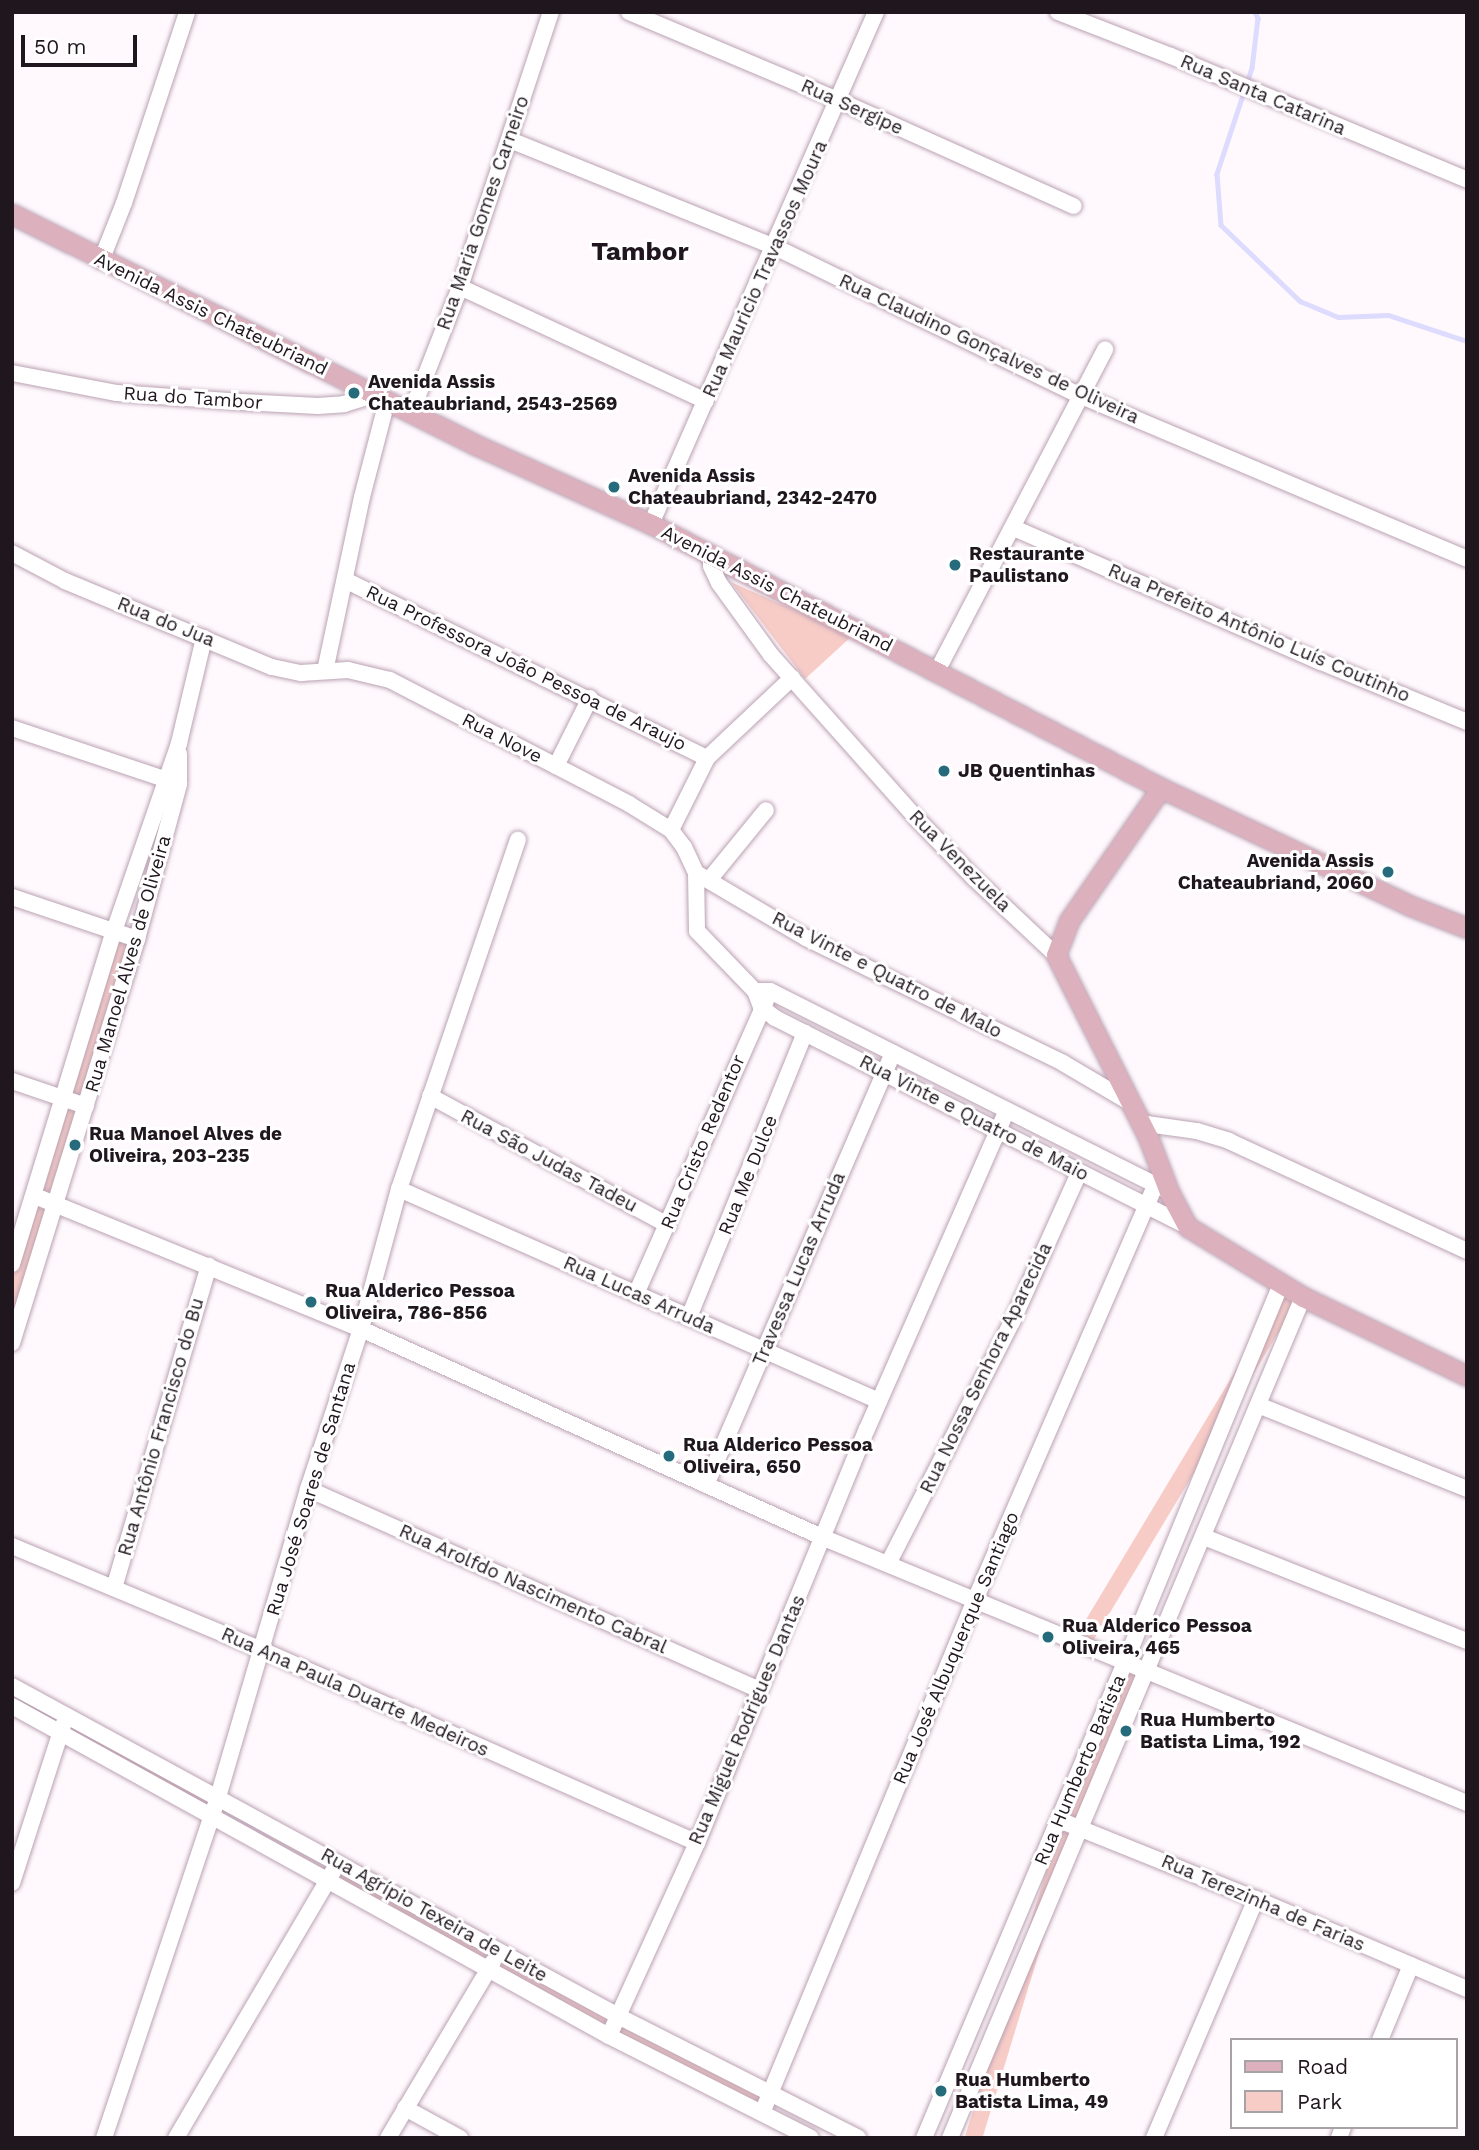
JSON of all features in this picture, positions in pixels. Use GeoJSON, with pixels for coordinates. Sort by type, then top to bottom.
{"type":"FeatureCollection","features":[{"type":"Feature","properties":{"kind":"main road","name":"Avenida Assis Chateubriand"},"geometry":{"type":"LineString","coordinates":[[12,214],[101,261],[411,413],[574,492],[651,524],[1161,788],[1411,906],[1467,928]]}},
{"type":"Feature","properties":{"kind":"main road"},"geometry":{"type":"LineString","coordinates":[[1056,955],[1069,921],[1161,788]]}},
{"type":"Feature","properties":{"kind":"main road","name":"Rua Venezuela"},"geometry":{"type":"LineString","coordinates":[[1056,955],[1140,1123],[1162,1189]]}},
{"type":"Feature","properties":{"kind":"main road"},"geometry":{"type":"LineString","coordinates":[[1162,1189],[1188,1227],[1303,1297],[1467,1376]]}},
{"type":"Feature","properties":{"kind":"street"},"geometry":{"type":"LineString","coordinates":[[101,261],[124,203],[187,12]]}},
{"type":"Feature","properties":{"kind":"street","name":"Rua Maria Gomes Carneiro"},"geometry":{"type":"LineString","coordinates":[[411,413],[460,288],[551,12]]}},
{"type":"Feature","properties":{"kind":"street","name":"Rua Sergipe"},"geometry":{"type":"LineString","coordinates":[[629,12],[840,100],[1074,206]]}},
{"type":"Feature","properties":{"kind":"street","name":"Rua Mauricio Travassos Moura"},"geometry":{"type":"LineString","coordinates":[[651,524],[772,246],[840,100],[876,12]]}},
{"type":"Feature","properties":{"kind":"street","name":"Rua Santa Catarina"},"geometry":{"type":"LineString","coordinates":[[1058,12],[1171,55],[1467,180]]}},
{"type":"Feature","properties":{"kind":"street","name":"Rua Claudino Gonçalves de Oliveira"},"geometry":{"type":"LineString","coordinates":[[510,139],[772,246],[1079,395],[1467,559]]}},
{"type":"Feature","properties":{"kind":"street"},"geometry":{"type":"LineString","coordinates":[[460,288],[706,401]]}},
{"type":"Feature","properties":{"kind":"street"},"geometry":{"type":"LineString","coordinates":[[937,671],[1014,528],[1079,395],[1105,349]]}},
{"type":"Feature","properties":{"kind":"street","name":"Rua do Tambor"},"geometry":{"type":"LineString","coordinates":[[12,373],[117,393],[218,401],[318,407],[381,398]]}},
{"type":"Feature","properties":{"kind":"street"},"geometry":{"type":"LineString","coordinates":[[325,671],[381,398]]}},
{"type":"Feature","properties":{"kind":"street","name":"Rua Prefeito Antônio Luís Coutinho"},"geometry":{"type":"LineString","coordinates":[[1014,528],[1321,662],[1467,722]]}},
{"type":"Feature","properties":{"kind":"street","name":"Rua do Jua"},"geometry":{"type":"LineString","coordinates":[[12,553],[65,580],[272,667],[301,673],[325,671]]}},
{"type":"Feature","properties":{"kind":"street","name":"Rua Venezuela"},"geometry":{"type":"LineString","coordinates":[[712,557],[711,566],[719,583],[792,678],[917,819],[975,879],[1056,955]]}},
{"type":"Feature","properties":{"kind":"street","name":"Rua Professora João Pessoa de Araujo"},"geometry":{"type":"LineString","coordinates":[[345,580],[590,698],[707,758]]}},
{"type":"Feature","properties":{"kind":"street","name":"Rua Manoel Alves de Oliveira"},"geometry":{"type":"LineString","coordinates":[[12,1343],[137,939],[204,638]]}},
{"type":"Feature","properties":{"kind":"street","name":"Rua Nove"},"geometry":{"type":"LineString","coordinates":[[325,671],[359,672],[390,680],[629,804],[671,830]]}},
{"type":"Feature","properties":{"kind":"street"},"geometry":{"type":"LineString","coordinates":[[703,877],[671,830],[707,758],[792,678]]}},
{"type":"Feature","properties":{"kind":"street"},"geometry":{"type":"LineString","coordinates":[[556,766],[590,698]]}},
{"type":"Feature","properties":{"kind":"street"},"geometry":{"type":"LineString","coordinates":[[12,727],[172,782]]}},
{"type":"Feature","properties":{"kind":"street","name":"Rua Manoel Alves de Oliveira"},"geometry":{"type":"LineString","coordinates":[[13,1261],[114,931],[172,782]]}},
{"type":"Feature","properties":{"kind":"street"},"geometry":{"type":"LineString","coordinates":[[763,991],[697,931],[703,877],[766,810]]}},
{"type":"Feature","properties":{"kind":"street","name":"Rua José Soares de Santana"},"geometry":{"type":"LineString","coordinates":[[104,2138],[218,1797],[308,1489],[361,1329],[399,1189],[518,840]]}},
{"type":"Feature","properties":{"kind":"street","name":"Rua Vinte e Quatro de Malo"},"geometry":{"type":"LineString","coordinates":[[703,877],[806,938],[1063,1063],[1129,1102]]}},
{"type":"Feature","properties":{"kind":"street"},"geometry":{"type":"LineString","coordinates":[[12,897],[137,939]]}},
{"type":"Feature","properties":{"kind":"street","name":"Rua Cristo Redentor"},"geometry":{"type":"LineString","coordinates":[[636,1294],[761,1007],[763,991]]}},
{"type":"Feature","properties":{"kind":"street","name":"Rua Vinte e Quatro de Maio"},"geometry":{"type":"LineString","coordinates":[[763,991],[893,1052],[1162,1189]]}},
{"type":"Feature","properties":{"kind":"street","name":"Rua Vinte e Quatro de Maio"},"geometry":{"type":"LineString","coordinates":[[761,1007],[805,1033],[996,1132],[1188,1227]]}},
{"type":"Feature","properties":{"kind":"street","name":"Rua Me Dulce"},"geometry":{"type":"LineString","coordinates":[[689,1317],[805,1033]]}},
{"type":"Feature","properties":{"kind":"street","name":"Travessa Lucas Arruda"},"geometry":{"type":"LineString","coordinates":[[706,1485],[893,1052]]}},
{"type":"Feature","properties":{"kind":"street"},"geometry":{"type":"LineString","coordinates":[[12,1081],[86,1106]]}},
{"type":"Feature","properties":{"kind":"street","name":"Rua São Judas Tadeu"},"geometry":{"type":"LineString","coordinates":[[430,1096],[668,1225]]}},
{"type":"Feature","properties":{"kind":"street","name":"Rua Miguel Rodrigues Dantas"},"geometry":{"type":"LineString","coordinates":[[609,2036],[620,2017],[697,1843],[758,1689],[824,1538],[879,1401],[1006,1110]]}},
{"type":"Feature","properties":{"kind":"street"},"geometry":{"type":"LineString","coordinates":[[1140,1123],[1197,1131],[1229,1141],[1467,1251]]}},
{"type":"Feature","properties":{"kind":"street","name":"Rua Nossa Senhora Aparecida"},"geometry":{"type":"LineString","coordinates":[[889,1562],[1012,1322],[1079,1173]]}},
{"type":"Feature","properties":{"kind":"street","name":"Rua Lucas Arruda"},"geometry":{"type":"LineString","coordinates":[[399,1189],[879,1401]]}},
{"type":"Feature","properties":{"kind":"street","name":"Rua José Albuquerque Santiago"},"geometry":{"type":"LineString","coordinates":[[762,2113],[975,1600],[1148,1207],[1162,1189]]}},
{"type":"Feature","properties":{"kind":"street"},"geometry":{"type":"LineString","coordinates":[[35,1196],[361,1329],[824,1538],[889,1562],[1467,1803]]}},
{"type":"Feature","properties":{"kind":"street","name":"Rua Antônio Francisco do Bu"},"geometry":{"type":"LineString","coordinates":[[114,1588],[209,1266]]}},
{"type":"Feature","properties":{"kind":"street","name":"Rua Humberto Batista"},"geometry":{"type":"LineString","coordinates":[[924,2138],[1281,1284]]}},
{"type":"Feature","properties":{"kind":"street","name":"Rua Humberto Batista"},"geometry":{"type":"LineString","coordinates":[[950,2138],[1082,1829],[1303,1297]]}},
{"type":"Feature","properties":{"kind":"street"},"geometry":{"type":"LineString","coordinates":[[1258,1405],[1467,1489]]}},
{"type":"Feature","properties":{"kind":"street","name":"Rua Arolfdo Nascimento Cabral"},"geometry":{"type":"LineString","coordinates":[[308,1489],[758,1689]]}},
{"type":"Feature","properties":{"kind":"street"},"geometry":{"type":"LineString","coordinates":[[1203,1537],[1467,1642]]}},
{"type":"Feature","properties":{"kind":"street","name":"Rua Ana Paula Duarte Medeiros"},"geometry":{"type":"LineString","coordinates":[[12,1546],[261,1650],[697,1843]]}},
{"type":"Feature","properties":{"kind":"street","name":"Rua Agrípio Texeira de Leite"},"geometry":{"type":"LineString","coordinates":[[12,1686],[620,2017],[858,2138]]}},
{"type":"Feature","properties":{"kind":"street","name":"Rua Agrípio Texeira de Leite"},"geometry":{"type":"LineString","coordinates":[[12,1706],[609,2036],[811,2138]]}},
{"type":"Feature","properties":{"kind":"street"},"geometry":{"type":"LineString","coordinates":[[12,1884],[67,1716]]}},
{"type":"Feature","properties":{"kind":"street","name":"Rua Terezinha de Farias"},"geometry":{"type":"LineString","coordinates":[[1059,1820],[1256,1899],[1467,1989]]}},
{"type":"Feature","properties":{"kind":"street"},"geometry":{"type":"LineString","coordinates":[[176,2138],[338,1862]]}},
{"type":"Feature","properties":{"kind":"street"},"geometry":{"type":"LineString","coordinates":[[1154,2138],[1256,1899]]}},
{"type":"Feature","properties":{"kind":"street"},"geometry":{"type":"LineString","coordinates":[[388,2138],[499,1951]]}},
{"type":"Feature","properties":{"kind":"street"},"geometry":{"type":"LineString","coordinates":[[1381,2038],[1411,1965]]}},
{"type":"Feature","properties":{"kind":"street"},"geometry":{"type":"LineString","coordinates":[[405,2108],[460,2138]]}},
{"type":"Feature","properties":{"kind":"green space"},"geometry":{"type":"Polygon","coordinates":[[[731,582],[852,636],[805,679],[731,582]]]}},
{"type":"Feature","properties":{"kind":"green space"},"geometry":{"type":"Polygon","coordinates":[[[117,935],[132,940],[81,1099],[65,1094],[117,935]]]}},
{"type":"Feature","properties":{"kind":"green space"},"geometry":{"type":"Polygon","coordinates":[[[66,1104],[82,1109],[55,1198],[39,1193],[66,1104]]]}},
{"type":"Feature","properties":{"kind":"green space"},"geometry":{"type":"Polygon","coordinates":[[[37,1201],[52,1206],[12,1332],[12,1281],[37,1201]]]}},
{"type":"Feature","properties":{"kind":"green space"},"geometry":{"type":"Polygon","coordinates":[[[1284,1290],[1299,1299],[1093,1641],[1078,1632],[1284,1290]]]}},
{"type":"Feature","properties":{"kind":"green space"},"geometry":{"type":"Polygon","coordinates":[[[1128,1668],[1140,1673],[1080,1823],[1064,1819],[1128,1668]]]}},
{"type":"Feature","properties":{"kind":"green space"},"geometry":{"type":"Polygon","coordinates":[[[12,1690],[214,1798],[209,1812],[12,1702],[12,1690]]]}},
{"type":"Feature","properties":{"kind":"green space"},"geometry":{"type":"Polygon","coordinates":[[[1060,1826],[1076,1831],[982,2138],[965,2138],[1060,1826]]]}},
{"type":"Feature","properties":{"kind":"green space"},"geometry":{"type":"Polygon","coordinates":[[[339,1867],[495,1951],[487,1964],[332,1878],[339,1867]]]}},
{"type":"Feature","properties":{"kind":"green space"},"geometry":{"type":"Polygon","coordinates":[[[502,1956],[615,2018],[607,2029],[494,1970],[502,1956]]]}},
{"type":"Feature","properties":{"kind":"green space"},"geometry":{"type":"Polygon","coordinates":[[[621,2022],[766,2096],[762,2107],[614,2034],[621,2022]]]}},
{"type":"Feature","properties":{"kind":"waterway"},"geometry":{"type":"LineString","coordinates":[[1255,12],[1258,18],[1252,68],[1217,174],[1221,225],[1300,301],[1338,317],[1388,315],[1467,341]]}},
{"type":"Feature","properties":{"kind":"place","name":"Avenida Assis Chateaubriand, 2543-2569"},"geometry":{"type":"Point","coordinates":[354,393]}},
{"type":"Feature","properties":{"kind":"place","name":"Avenida Assis Chateaubriand, 2342-2470"},"geometry":{"type":"Point","coordinates":[614,487]}},
{"type":"Feature","properties":{"kind":"place","name":"Restaurante Paulistano"},"geometry":{"type":"Point","coordinates":[955,565]}},
{"type":"Feature","properties":{"kind":"place","name":"JB Quentinhas"},"geometry":{"type":"Point","coordinates":[944,771]}},
{"type":"Feature","properties":{"kind":"place","name":"Avenida Assis Chateaubriand, 2060"},"geometry":{"type":"Point","coordinates":[1388,872]}},
{"type":"Feature","properties":{"kind":"place","name":"Rua Manoel Alves de Oliveira, 203-235"},"geometry":{"type":"Point","coordinates":[75,1145]}},
{"type":"Feature","properties":{"kind":"place","name":"Rua Alderico Pessoa Oliveira, 786-856"},"geometry":{"type":"Point","coordinates":[311,1302]}},
{"type":"Feature","properties":{"kind":"place","name":"Rua Alderico Pessoa Oliveira, 650"},"geometry":{"type":"Point","coordinates":[669,1456]}},
{"type":"Feature","properties":{"kind":"place","name":"Rua Alderico Pessoa Oliveira, 465"},"geometry":{"type":"Point","coordinates":[1048,1637]}},
{"type":"Feature","properties":{"kind":"place","name":"Rua Humberto Batista Lima, 192"},"geometry":{"type":"Point","coordinates":[1126,1731]}},
{"type":"Feature","properties":{"kind":"place","name":"Rua Humberto Batista Lima, 49"},"geometry":{"type":"Point","coordinates":[941,2091]}},
{"type":"Feature","properties":{"kind":"district","name":"Tambor"},"geometry":{"type":"Point","coordinates":[640,252]}}]}
